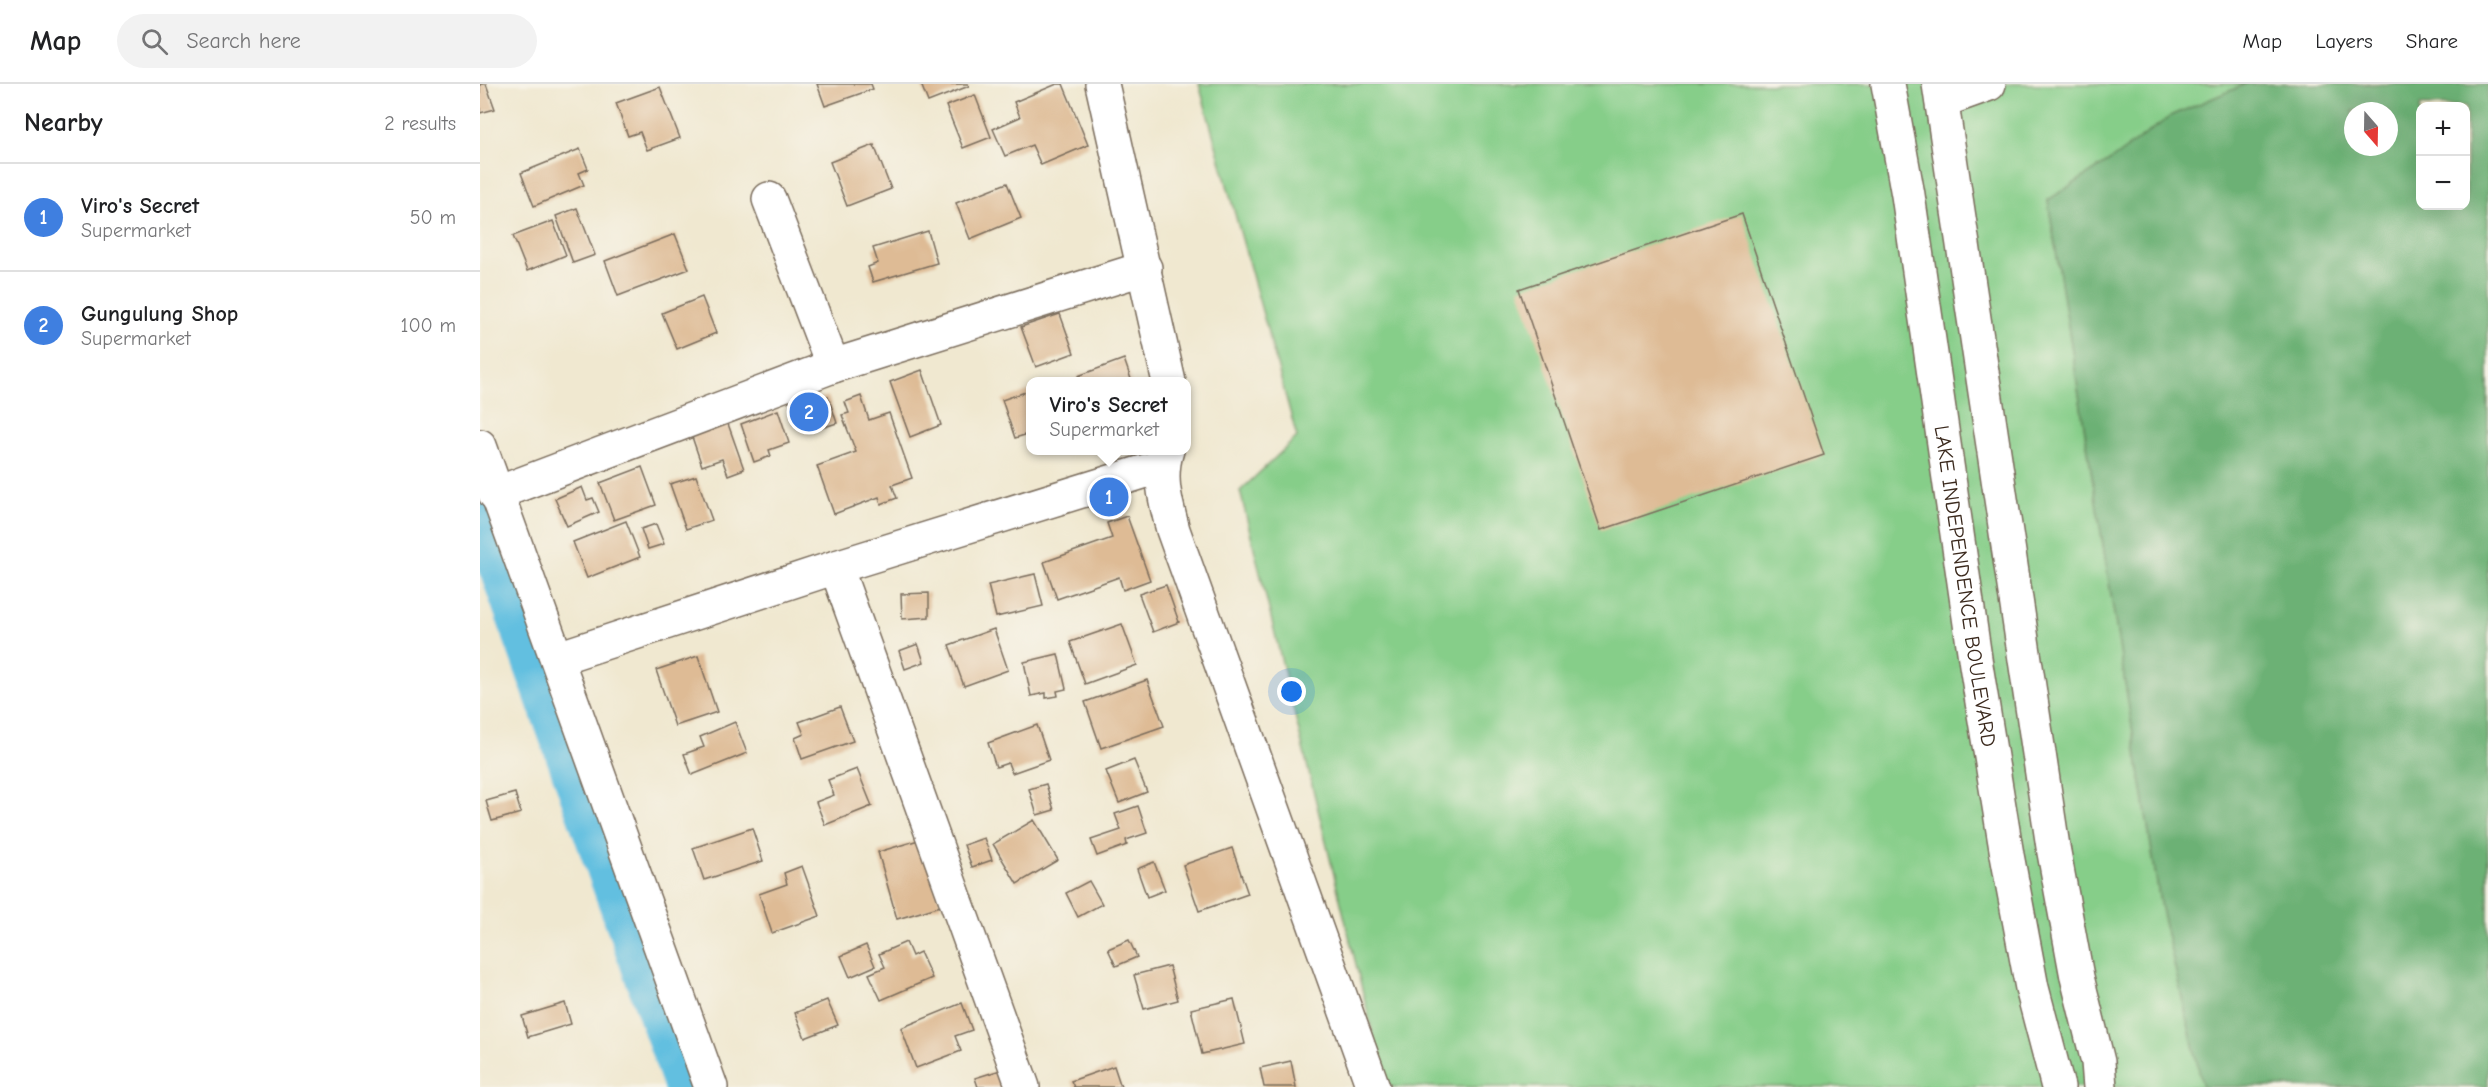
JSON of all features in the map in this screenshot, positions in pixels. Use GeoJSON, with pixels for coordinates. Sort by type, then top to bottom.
{"type":"FeatureCollection","features":[{"type":"Feature","properties":{"kind":"main road"},"geometry":{"type":"LineString","coordinates":[[1102,84],[1168,377]]}},
{"type":"Feature","properties":{"kind":"main road","name":"LAKE INDEPENDENCE BOULEVARD"},"geometry":{"type":"LineString","coordinates":[[1888,84],[1908,195],[1976,665],[2007,855],[2032,988],[2058,1087]]}},
{"type":"Feature","properties":{"kind":"main road"},"geometry":{"type":"LineString","coordinates":[[1989,84],[1941,92],[2053,847],[2077,977],[2098,1062],[2100,1087]]}},
{"type":"Feature","properties":{"kind":"main road"},"geometry":{"type":"LineString","coordinates":[[1908,195],[1956,187]]}},
{"type":"Feature","properties":{"kind":"main road"},"geometry":{"type":"LineString","coordinates":[[769,198],[833,366]]}},
{"type":"Feature","properties":{"kind":"main road"},"geometry":{"type":"LineString","coordinates":[[495,494],[833,366],[1144,268]]}},
{"type":"Feature","properties":{"kind":"main road"},"geometry":{"type":"LineString","coordinates":[[480,446],[495,494],[558,658],[711,1087]]}},
{"type":"Feature","properties":{"kind":"main road"},"geometry":{"type":"LineString","coordinates":[[558,658],[1165,458],[1162,485],[1173,530],[1373,1087]]}},
{"type":"Feature","properties":{"kind":"main road"},"geometry":{"type":"LineString","coordinates":[[836,567],[1023,1087]]}},
{"type":"Feature","properties":{"kind":"green space"},"geometry":{"type":"Polygon","coordinates":[[[1199,84],[2246,84],[2171,116],[2111,160],[2048,200],[2161,908],[2203,1087],[1386,1087],[1240,491],[1297,437],[1199,84]]]}},
{"type":"Feature","properties":{"kind":"green space"},"geometry":{"type":"Polygon","coordinates":[[[2246,84],[2488,84],[2488,1087],[2203,1087],[2161,908],[2048,200],[2111,160],[2171,116],[2246,84]]]}},
{"type":"Feature","properties":{"kind":"building"},"geometry":{"type":"Polygon","coordinates":[[[480,84],[486,84],[495,109],[480,113],[480,84]]]}},
{"type":"Feature","properties":{"kind":"building"},"geometry":{"type":"Polygon","coordinates":[[[817,84],[871,84],[873,89],[825,106],[817,84]]]}},
{"type":"Feature","properties":{"kind":"building"},"geometry":{"type":"Polygon","coordinates":[[[921,84],[968,84],[969,86],[928,102],[921,84]]]}},
{"type":"Feature","properties":{"kind":"building"},"geometry":{"type":"Polygon","coordinates":[[[1057,84],[1063,84],[1088,145],[1041,165],[1032,145],[1005,156],[993,129],[1020,117],[1014,102],[1057,84]]]}},
{"type":"Feature","properties":{"kind":"building"},"geometry":{"type":"Polygon","coordinates":[[[660,87],[680,138],[647,150],[640,132],[628,136],[616,103],[660,87]]]}},
{"type":"Feature","properties":{"kind":"building"},"geometry":{"type":"Polygon","coordinates":[[[975,95],[991,137],[963,148],[946,106],[975,95]]]}},
{"type":"Feature","properties":{"kind":"building"},"geometry":{"type":"Polygon","coordinates":[[[874,145],[891,189],[847,206],[830,162],[874,145]]]}},
{"type":"Feature","properties":{"kind":"building"},"geometry":{"type":"Polygon","coordinates":[[[580,149],[588,169],[579,173],[584,185],[534,206],[521,173],[580,149]]]}},
{"type":"Feature","properties":{"kind":"building"},"geometry":{"type":"Polygon","coordinates":[[[1007,183],[1021,218],[970,239],[956,203],[1007,183]]]}},
{"type":"Feature","properties":{"kind":"building"},"geometry":{"type":"Polygon","coordinates":[[[577,208],[595,255],[573,263],[556,216],[577,208]]]}},
{"type":"Feature","properties":{"kind":"building"},"geometry":{"type":"Polygon","coordinates":[[[1742,214],[1824,455],[1601,530],[1519,289],[1742,214]]]}},
{"type":"Feature","properties":{"kind":"building"},"geometry":{"type":"Polygon","coordinates":[[[553,221],[566,255],[527,271],[513,236],[553,221]]]}},
{"type":"Feature","properties":{"kind":"building"},"geometry":{"type":"Polygon","coordinates":[[[928,231],[937,263],[873,282],[868,267],[878,263],[873,248],[928,231]]]}},
{"type":"Feature","properties":{"kind":"building"},"geometry":{"type":"Polygon","coordinates":[[[675,234],[689,269],[618,296],[605,261],[675,234]]]}},
{"type":"Feature","properties":{"kind":"building"},"geometry":{"type":"Polygon","coordinates":[[[702,297],[716,333],[677,349],[662,313],[702,297]]]}},
{"type":"Feature","properties":{"kind":"building"},"geometry":{"type":"Polygon","coordinates":[[[1060,314],[1074,353],[1036,367],[1021,327],[1060,314]]]}},
{"type":"Feature","properties":{"kind":"building"},"geometry":{"type":"Polygon","coordinates":[[[1124,359],[1130,377],[1078,377],[1124,359]]]}},
{"type":"Feature","properties":{"kind":"building"},"geometry":{"type":"Polygon","coordinates":[[[922,370],[941,425],[910,437],[890,382],[922,370]]]}},
{"type":"Feature","properties":{"kind":"building"},"geometry":{"type":"Polygon","coordinates":[[[1026,392],[1026,435],[1015,438],[1002,400],[1026,392]]]}},
{"type":"Feature","properties":{"kind":"building"},"geometry":{"type":"Polygon","coordinates":[[[828,396],[837,423],[815,430],[805,404],[828,396]]]}},
{"type":"Feature","properties":{"kind":"building"},"geometry":{"type":"Polygon","coordinates":[[[861,396],[869,420],[889,413],[912,478],[892,485],[897,498],[881,504],[879,497],[834,514],[817,466],[856,452],[842,415],[849,413],[845,402],[861,396]]]}},
{"type":"Feature","properties":{"kind":"building"},"geometry":{"type":"Polygon","coordinates":[[[778,410],[789,443],[769,450],[771,456],[754,462],[741,424],[778,410]]]}},
{"type":"Feature","properties":{"kind":"building"},"geometry":{"type":"Polygon","coordinates":[[[727,421],[744,469],[728,475],[722,459],[702,466],[691,434],[727,421]]]}},
{"type":"Feature","properties":{"kind":"building"},"geometry":{"type":"Polygon","coordinates":[[[642,467],[656,505],[614,520],[600,483],[642,467]]]}},
{"type":"Feature","properties":{"kind":"building"},"geometry":{"type":"Polygon","coordinates":[[[696,476],[712,520],[686,529],[670,484],[696,476]]]}},
{"type":"Feature","properties":{"kind":"building"},"geometry":{"type":"Polygon","coordinates":[[[582,487],[587,500],[593,498],[599,512],[567,526],[555,499],[582,487]]]}},
{"type":"Feature","properties":{"kind":"building"},"geometry":{"type":"Polygon","coordinates":[[[1127,516],[1150,580],[1123,590],[1119,577],[1057,599],[1044,562],[1112,538],[1107,523],[1127,516]]]}},
{"type":"Feature","properties":{"kind":"building"},"geometry":{"type":"Polygon","coordinates":[[[626,521],[640,557],[587,578],[573,542],[626,521]]]}},
{"type":"Feature","properties":{"kind":"building"},"geometry":{"type":"Polygon","coordinates":[[[656,524],[664,544],[648,549],[641,529],[656,524]]]}},
{"type":"Feature","properties":{"kind":"building"},"geometry":{"type":"Polygon","coordinates":[[[1035,574],[1043,606],[996,617],[988,585],[1035,574]]]}},
{"type":"Feature","properties":{"kind":"building"},"geometry":{"type":"Polygon","coordinates":[[[1166,585],[1179,622],[1153,632],[1139,594],[1166,585]]]}},
{"type":"Feature","properties":{"kind":"building"},"geometry":{"type":"Polygon","coordinates":[[[929,593],[929,617],[902,619],[901,594],[929,593]]]}},
{"type":"Feature","properties":{"kind":"building"},"geometry":{"type":"Polygon","coordinates":[[[1122,624],[1137,665],[1085,684],[1070,642],[1122,624]]]}},
{"type":"Feature","properties":{"kind":"building"},"geometry":{"type":"Polygon","coordinates":[[[994,629],[1008,670],[964,686],[949,645],[994,629]]]}},
{"type":"Feature","properties":{"kind":"building"},"geometry":{"type":"Polygon","coordinates":[[[918,644],[924,662],[905,669],[899,651],[918,644]]]}},
{"type":"Feature","properties":{"kind":"building"},"geometry":{"type":"Polygon","coordinates":[[[1058,654],[1066,689],[1057,691],[1058,696],[1046,698],[1046,693],[1031,696],[1024,662],[1058,654]]]}},
{"type":"Feature","properties":{"kind":"building"},"geometry":{"type":"Polygon","coordinates":[[[698,656],[717,712],[675,726],[656,670],[698,656]]]}},
{"type":"Feature","properties":{"kind":"building"},"geometry":{"type":"Polygon","coordinates":[[[1147,680],[1164,726],[1101,748],[1085,702],[1147,680]]]}},
{"type":"Feature","properties":{"kind":"building"},"geometry":{"type":"Polygon","coordinates":[[[840,707],[853,741],[802,759],[795,738],[804,734],[799,722],[840,707]]]}},
{"type":"Feature","properties":{"kind":"building"},"geometry":{"type":"Polygon","coordinates":[[[735,722],[747,753],[692,775],[684,754],[704,747],[700,737],[735,722]]]}},
{"type":"Feature","properties":{"kind":"building"},"geometry":{"type":"Polygon","coordinates":[[[1037,725],[1049,760],[1012,773],[1008,763],[996,767],[988,743],[1037,725]]]}},
{"type":"Feature","properties":{"kind":"building"},"geometry":{"type":"Polygon","coordinates":[[[1134,760],[1147,792],[1119,803],[1106,771],[1134,760]]]}},
{"type":"Feature","properties":{"kind":"building"},"geometry":{"type":"Polygon","coordinates":[[[857,769],[872,806],[825,825],[816,802],[834,795],[828,780],[857,769]]]}},
{"type":"Feature","properties":{"kind":"building"},"geometry":{"type":"Polygon","coordinates":[[[1046,784],[1054,810],[1037,815],[1029,789],[1046,784]]]}},
{"type":"Feature","properties":{"kind":"building"},"geometry":{"type":"Polygon","coordinates":[[[515,793],[521,813],[492,821],[486,801],[515,793]]]}},
{"type":"Feature","properties":{"kind":"building"},"geometry":{"type":"Polygon","coordinates":[[[1138,806],[1147,833],[1126,840],[1127,845],[1097,856],[1091,840],[1121,830],[1115,814],[1138,806]]]}},
{"type":"Feature","properties":{"kind":"building"},"geometry":{"type":"Polygon","coordinates":[[[1034,820],[1058,860],[1017,884],[993,844],[1034,820]]]}},
{"type":"Feature","properties":{"kind":"building"},"geometry":{"type":"Polygon","coordinates":[[[752,828],[763,861],[704,880],[693,848],[752,828]]]}},
{"type":"Feature","properties":{"kind":"building"},"geometry":{"type":"Polygon","coordinates":[[[984,838],[992,860],[972,867],[964,845],[984,838]]]}},
{"type":"Feature","properties":{"kind":"building"},"geometry":{"type":"Polygon","coordinates":[[[922,839],[941,906],[897,919],[878,852],[922,839]]]}},
{"type":"Feature","properties":{"kind":"building"},"geometry":{"type":"Polygon","coordinates":[[[1232,848],[1248,894],[1199,911],[1183,865],[1232,848]]]}},
{"type":"Feature","properties":{"kind":"building"},"geometry":{"type":"Polygon","coordinates":[[[1154,862],[1165,890],[1147,897],[1137,869],[1154,862]]]}},
{"type":"Feature","properties":{"kind":"building"},"geometry":{"type":"Polygon","coordinates":[[[802,866],[820,916],[772,933],[759,894],[787,884],[784,873],[802,866]]]}},
{"type":"Feature","properties":{"kind":"building"},"geometry":{"type":"Polygon","coordinates":[[[1089,881],[1102,904],[1078,917],[1066,893],[1089,881]]]}},
{"type":"Feature","properties":{"kind":"building"},"geometry":{"type":"Polygon","coordinates":[[[1129,940],[1137,957],[1116,966],[1108,949],[1129,940]]]}},
{"type":"Feature","properties":{"kind":"building"},"geometry":{"type":"Polygon","coordinates":[[[906,942],[912,956],[920,952],[932,978],[881,1000],[869,974],[885,967],[879,954],[906,942]]]}},
{"type":"Feature","properties":{"kind":"building"},"geometry":{"type":"Polygon","coordinates":[[[866,945],[875,966],[850,977],[841,956],[866,945]]]}},
{"type":"Feature","properties":{"kind":"building"},"geometry":{"type":"Polygon","coordinates":[[[1169,966],[1178,1000],[1144,1009],[1134,975],[1169,966]]]}},
{"type":"Feature","properties":{"kind":"building"},"geometry":{"type":"Polygon","coordinates":[[[1234,999],[1245,1044],[1202,1054],[1191,1009],[1234,999]]]}},
{"type":"Feature","properties":{"kind":"building"},"geometry":{"type":"Polygon","coordinates":[[[827,1000],[838,1025],[805,1038],[795,1013],[827,1000]]]}},
{"type":"Feature","properties":{"kind":"building"},"geometry":{"type":"Polygon","coordinates":[[[565,1003],[571,1024],[528,1037],[522,1016],[565,1003]]]}},
{"type":"Feature","properties":{"kind":"building"},"geometry":{"type":"Polygon","coordinates":[[[962,1003],[972,1030],[955,1036],[961,1051],[916,1068],[901,1028],[962,1003]]]}},
{"type":"Feature","properties":{"kind":"building"},"geometry":{"type":"Polygon","coordinates":[[[1291,1061],[1296,1087],[1264,1087],[1260,1068],[1291,1061]]]}},
{"type":"Feature","properties":{"kind":"building"},"geometry":{"type":"Polygon","coordinates":[[[1114,1066],[1121,1087],[1074,1087],[1071,1081],[1114,1066]]]}},
{"type":"Feature","properties":{"kind":"building"},"geometry":{"type":"Polygon","coordinates":[[[1007,1068],[1013,1087],[978,1087],[975,1078],[1007,1068]]]}},
{"type":"Feature","properties":{"kind":"waterway"},"geometry":{"type":"LineString","coordinates":[[480,518],[683,1087]]}},
{"type":"Feature","properties":{"kind":"place","name":"Gungulung Shop"},"geometry":{"type":"Point","coordinates":[809,412]}},
{"type":"Feature","properties":{"kind":"place","name":"Viro's Secret"},"geometry":{"type":"Point","coordinates":[1109,497]}}]}
